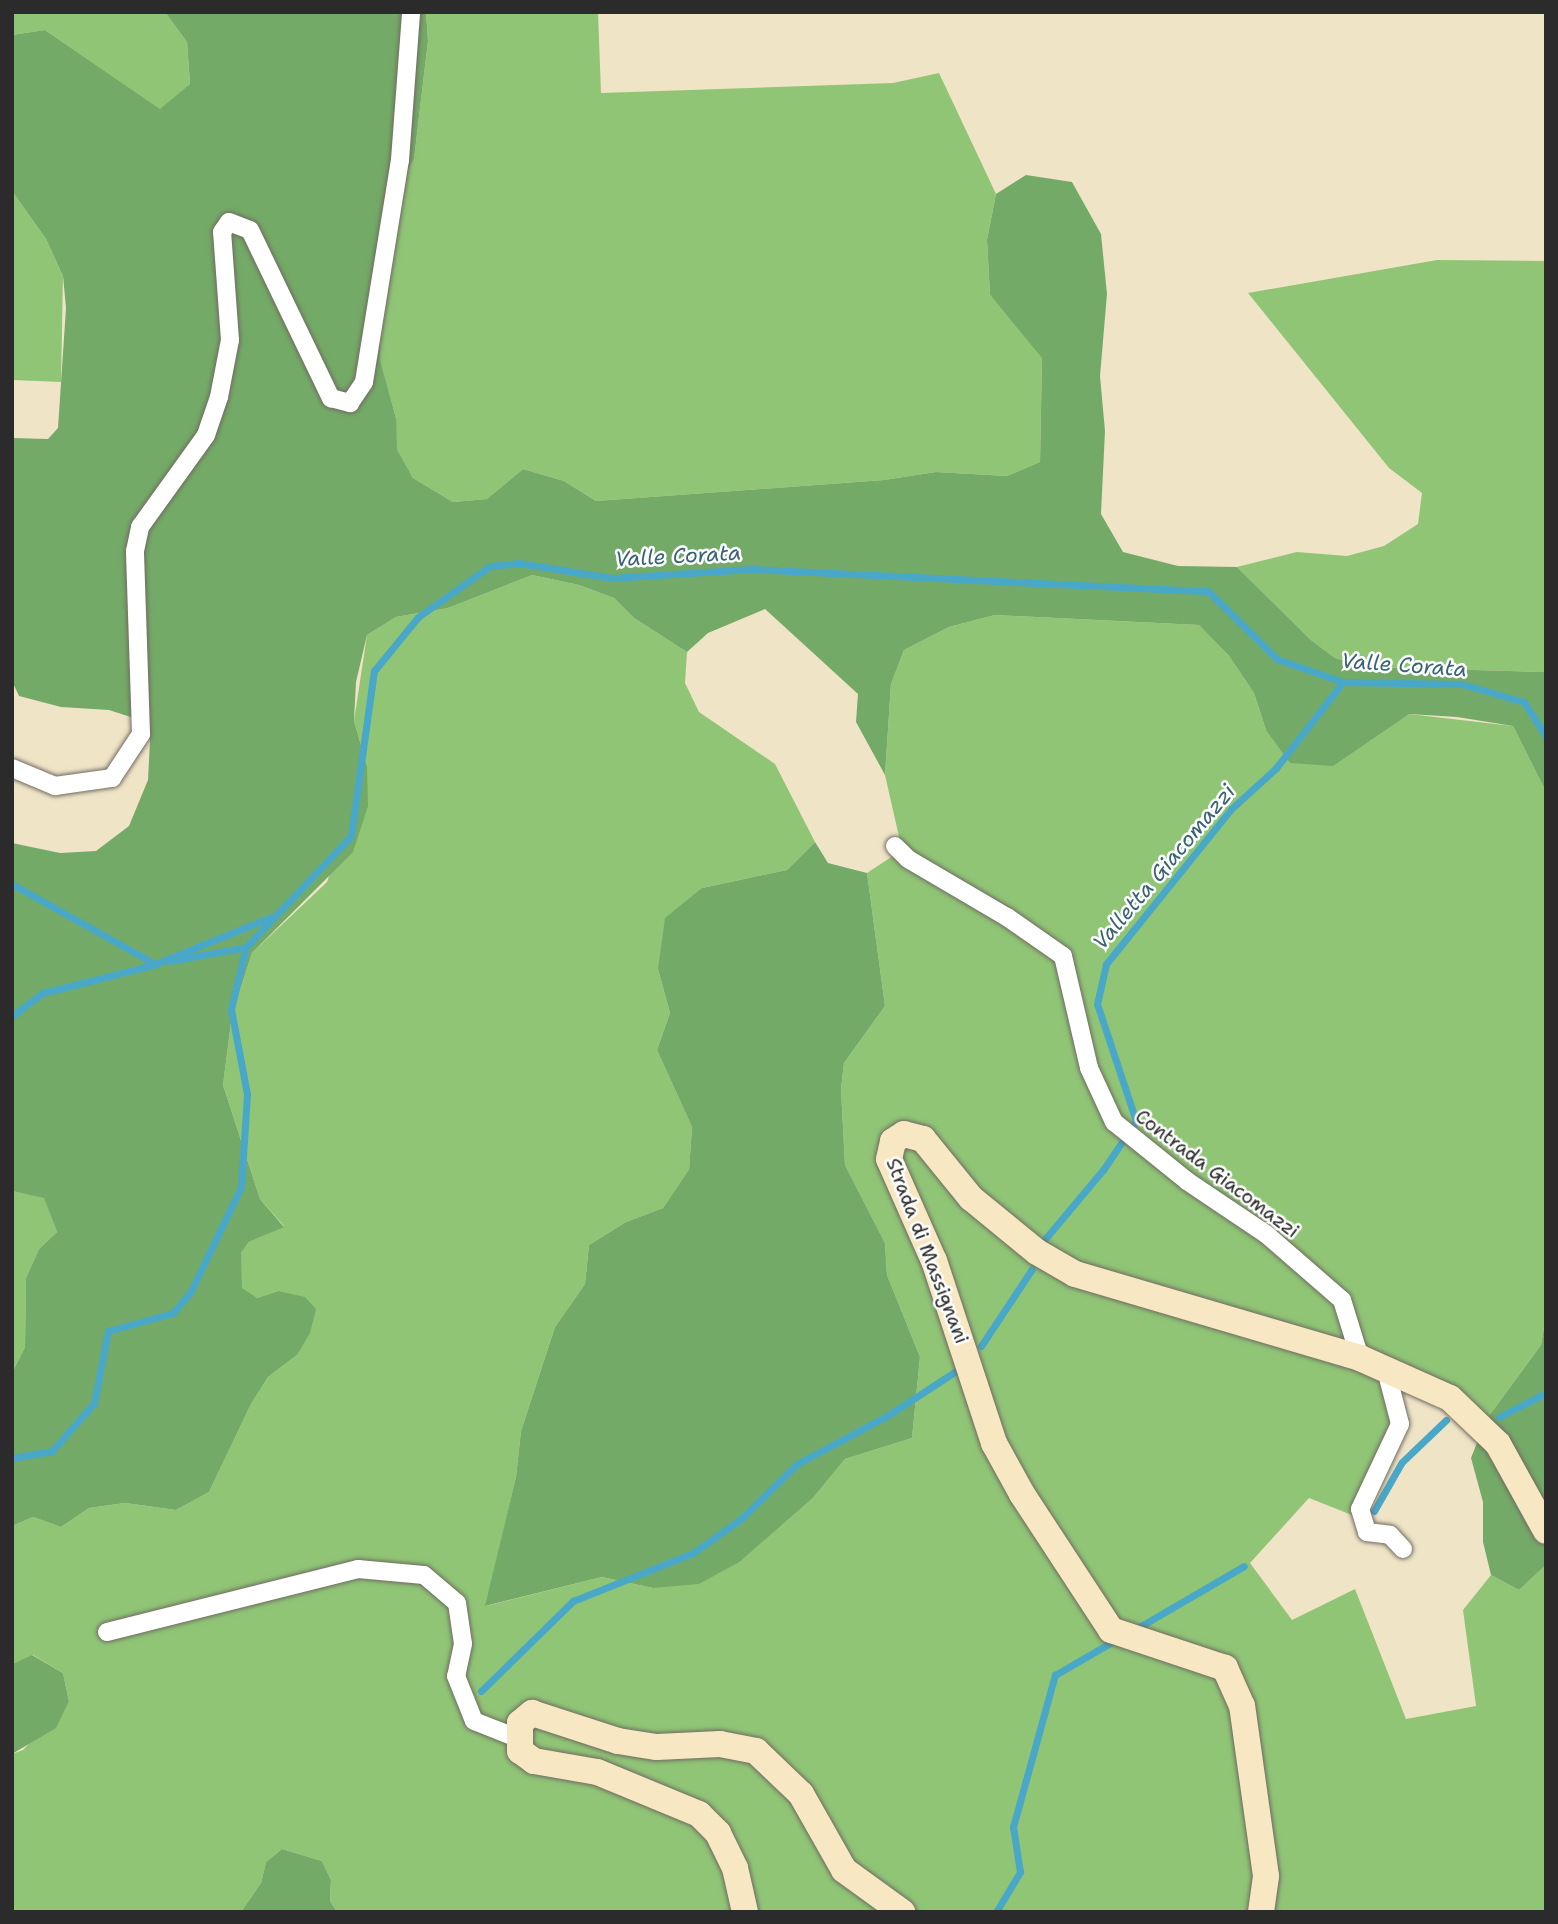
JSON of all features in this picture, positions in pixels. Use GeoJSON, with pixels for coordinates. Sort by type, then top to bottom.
{"type":"FeatureCollection","features":[{"type":"Feature","properties":{"kind":"street"},"geometry":{"type":"LineString","coordinates":[[12,768],[55,786],[112,778],[141,734],[135,551],[140,527],[206,435],[219,397],[230,340],[222,232],[229,222],[250,230],[331,398],[350,403],[364,382],[400,160],[411,12]]}},
{"type":"Feature","properties":{"kind":"street","name":"Contrada Giacomazzi"},"geometry":{"type":"LineString","coordinates":[[895,846],[908,859],[1007,917],[1063,956],[1089,1068],[1114,1122],[1187,1181],[1266,1234],[1342,1300],[1400,1424],[1360,1509],[1367,1532],[1390,1535],[1403,1549]]}},
{"type":"Feature","properties":{"kind":"street","name":"Strada di Massignani"},"geometry":{"type":"LineString","coordinates":[[1261,1912],[1266,1876],[1242,1706],[1225,1668],[1111,1630],[1022,1494],[994,1443],[958,1324],[889,1159],[890,1147],[898,1136],[917,1135],[971,1198],[1037,1252],[1075,1274],[1372,1362],[1450,1398],[1498,1444],[1546,1531]]}},
{"type":"Feature","properties":{"kind":"street"},"geometry":{"type":"LineString","coordinates":[[107,1632],[246,1594],[358,1569],[424,1575],[457,1603],[463,1644],[456,1676],[474,1721],[519,1730]]}},
{"type":"Feature","properties":{"kind":"street"},"geometry":{"type":"LineString","coordinates":[[745,1912],[735,1868],[719,1833],[699,1814],[597,1772],[534,1761],[520,1751],[519,1730],[532,1713],[631,1743],[657,1747],[720,1744],[756,1751],[801,1794],[844,1870],[902,1912]]}},
{"type":"Feature","properties":{"kind":"green space"},"geometry":{"type":"Polygon","coordinates":[[[12,12],[165,12],[187,42],[190,84],[161,110],[45,30],[12,35],[12,12]]]}},
{"type":"Feature","properties":{"kind":"green space"},"geometry":{"type":"Polygon","coordinates":[[[165,12],[426,12],[428,41],[414,159],[401,184],[389,288],[380,312],[380,360],[396,418],[397,450],[413,478],[453,502],[487,499],[523,469],[564,481],[596,501],[884,480],[936,472],[1007,476],[1040,462],[1042,358],[990,295],[987,240],[996,194],[1026,175],[1072,182],[1101,234],[1107,294],[1100,376],[1105,431],[1101,514],[1123,552],[1178,566],[1237,567],[1311,640],[1335,658],[1369,667],[1546,672],[1546,792],[1513,726],[1457,717],[1409,714],[1333,766],[1290,763],[1266,730],[1254,693],[1229,656],[1199,625],[995,615],[949,627],[904,650],[891,684],[885,775],[856,722],[858,694],[765,609],[708,633],[687,652],[634,618],[614,598],[579,585],[532,575],[448,608],[396,617],[367,635],[356,682],[354,721],[367,766],[368,806],[353,852],[252,953],[232,1015],[223,1085],[260,1199],[284,1227],[249,1242],[241,1253],[242,1288],[257,1298],[278,1291],[305,1297],[316,1309],[310,1333],[297,1355],[268,1377],[251,1404],[209,1492],[176,1510],[125,1503],[89,1508],[61,1527],[33,1517],[12,1526],[12,1373],[25,1347],[26,1278],[39,1249],[57,1232],[44,1198],[12,1191],[12,843],[60,853],[96,851],[129,826],[148,780],[150,740],[140,720],[109,710],[61,707],[19,696],[12,681],[12,438],[48,439],[58,428],[66,308],[63,276],[46,239],[12,191],[12,35],[45,30],[160,109],[190,84],[187,42],[165,12]]]}},
{"type":"Feature","properties":{"kind":"green space"},"geometry":{"type":"Polygon","coordinates":[[[426,12],[598,12],[601,93],[893,83],[939,73],[996,194],[987,240],[990,295],[1042,357],[1040,462],[1007,476],[936,472],[884,480],[596,501],[564,481],[523,469],[487,499],[453,502],[413,478],[396,450],[396,418],[380,361],[380,312],[401,184],[414,159],[428,41],[426,12]]]}},
{"type":"Feature","properties":{"kind":"green space"},"geometry":{"type":"Polygon","coordinates":[[[12,191],[46,239],[63,276],[61,382],[12,380],[12,191]]]}},
{"type":"Feature","properties":{"kind":"green space"},"geometry":{"type":"Polygon","coordinates":[[[1437,260],[1546,261],[1546,672],[1369,667],[1335,658],[1311,640],[1237,567],[1297,552],[1347,556],[1384,546],[1418,524],[1422,493],[1389,468],[1248,293],[1437,260]]]}},
{"type":"Feature","properties":{"kind":"green space"},"geometry":{"type":"Polygon","coordinates":[[[532,575],[579,585],[614,598],[634,618],[687,652],[685,683],[699,712],[775,764],[815,842],[787,870],[702,888],[658,969],[670,1013],[657,1050],[692,1127],[689,1171],[663,1208],[626,1222],[589,1245],[585,1284],[555,1327],[521,1431],[516,1477],[486,1606],[602,1577],[653,1588],[741,1561],[813,1498],[845,1459],[912,1438],[920,1357],[887,1275],[885,1243],[845,1165],[841,1089],[844,1063],[885,1006],[867,873],[902,850],[885,775],[891,684],[904,650],[949,627],[995,615],[1199,625],[1229,656],[1254,693],[1266,730],[1386,728],[1409,714],[1513,726],[1546,792],[1546,1315],[1541,1345],[1486,1420],[1399,1373],[1400,1440],[1362,1519],[1309,1498],[1250,1563],[1292,1620],[1355,1589],[1406,1719],[1476,1706],[1463,1610],[1491,1575],[1519,1590],[1546,1565],[1546,1912],[337,1912],[330,1901],[331,1880],[322,1861],[282,1849],[266,1862],[261,1883],[241,1912],[12,1912],[12,1754],[23,1750],[69,1701],[63,1673],[33,1655],[12,1664],[12,1526],[33,1517],[61,1527],[89,1508],[125,1503],[176,1510],[209,1492],[251,1404],[268,1377],[297,1355],[278,1291],[257,1298],[242,1289],[239,1273],[241,1253],[249,1242],[284,1226],[260,1199],[223,1085],[232,1015],[252,953],[327,882],[367,766],[354,721],[367,635],[396,617],[448,608],[532,575]]]}},
{"type":"Feature","properties":{"kind":"green space"},"geometry":{"type":"Polygon","coordinates":[[[815,842],[828,863],[867,873],[885,1006],[844,1063],[841,1089],[845,1165],[885,1243],[887,1275],[920,1357],[912,1438],[845,1459],[813,1498],[741,1561],[699,1584],[653,1588],[602,1577],[485,1606],[516,1477],[521,1431],[555,1327],[585,1284],[589,1245],[626,1222],[663,1208],[689,1170],[692,1127],[657,1050],[670,1013],[658,969],[665,918],[702,888],[787,870],[815,842]]]}},
{"type":"Feature","properties":{"kind":"green space"},"geometry":{"type":"Polygon","coordinates":[[[12,1191],[44,1197],[57,1232],[39,1249],[26,1278],[25,1347],[12,1373],[12,1191]]]}},
{"type":"Feature","properties":{"kind":"green space"},"geometry":{"type":"Polygon","coordinates":[[[1546,1315],[1546,1565],[1519,1590],[1491,1575],[1483,1542],[1483,1502],[1471,1458],[1486,1420],[1541,1345],[1546,1315]]]}},
{"type":"Feature","properties":{"kind":"green space"},"geometry":{"type":"Polygon","coordinates":[[[32,1655],[63,1673],[69,1701],[56,1728],[12,1754],[12,1664],[32,1655]]]}},
{"type":"Feature","properties":{"kind":"green space"},"geometry":{"type":"Polygon","coordinates":[[[282,1849],[322,1861],[331,1880],[330,1901],[337,1912],[241,1912],[261,1883],[266,1862],[282,1849]]]}},
{"type":"Feature","properties":{"kind":"waterway","name":"Valle Corata"},"geometry":{"type":"LineString","coordinates":[[12,1458],[52,1451],[94,1403],[108,1331],[173,1313],[190,1293],[241,1187],[247,1094],[231,1009],[246,947],[351,836],[374,671],[418,617],[490,566],[519,563],[612,578],[752,569],[1208,591],[1277,659],[1343,682],[1462,684],[1524,702],[1546,737]]}},
{"type":"Feature","properties":{"kind":"waterway","name":"Valletta Giacomazzi"},"geometry":{"type":"LineString","coordinates":[[1045,1239],[1103,1170],[1136,1121],[1097,1004],[1106,964],[1231,809],[1276,768],[1343,682]]}},
{"type":"Feature","properties":{"kind":"waterway"},"geometry":{"type":"LineString","coordinates":[[12,884],[155,964]]}},
{"type":"Feature","properties":{"kind":"waterway"},"geometry":{"type":"LineString","coordinates":[[12,1016],[43,993],[153,965],[271,917]]}},
{"type":"Feature","properties":{"kind":"waterway"},"geometry":{"type":"LineString","coordinates":[[170,961],[246,947]]}},
{"type":"Feature","properties":{"kind":"waterway","name":"Valletta Giacomazzi"},"geometry":{"type":"LineString","coordinates":[[981,1346],[1032,1269]]}},
{"type":"Feature","properties":{"kind":"waterway","name":"Valletta Giacomazzi"},"geometry":{"type":"LineString","coordinates":[[481,1691],[573,1601],[693,1553],[742,1518],[797,1464],[887,1416],[959,1369]]}},
{"type":"Feature","properties":{"kind":"waterway"},"geometry":{"type":"LineString","coordinates":[[1499,1417],[1546,1393]]}},
{"type":"Feature","properties":{"kind":"waterway"},"geometry":{"type":"LineString","coordinates":[[1374,1511],[1402,1462],[1446,1420]]}},
{"type":"Feature","properties":{"kind":"waterway"},"geometry":{"type":"LineString","coordinates":[[1134,1630],[1244,1566]]}},
{"type":"Feature","properties":{"kind":"waterway"},"geometry":{"type":"LineString","coordinates":[[996,1912],[1020,1872],[1013,1827],[1055,1675],[1117,1639]]}}]}
